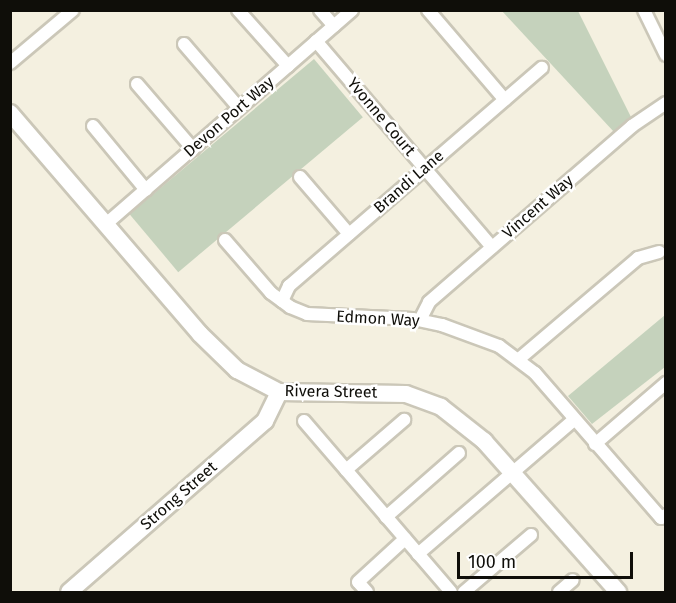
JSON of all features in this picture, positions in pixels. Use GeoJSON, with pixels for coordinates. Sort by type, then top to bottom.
{"type":"FeatureCollection","features":[{"type":"Feature","properties":{"kind":"street"},"geometry":{"type":"LineString","coordinates":[[10,63],[73,10]]}},
{"type":"Feature","properties":{"kind":"street"},"geometry":{"type":"LineString","coordinates":[[238,10],[288,66]]}},
{"type":"Feature","properties":{"kind":"street"},"geometry":{"type":"LineString","coordinates":[[321,10],[334,26]]}},
{"type":"Feature","properties":{"kind":"street","name":"Devon Port Way"},"geometry":{"type":"LineString","coordinates":[[106,224],[352,10]]}},
{"type":"Feature","properties":{"kind":"street"},"geometry":{"type":"LineString","coordinates":[[429,10],[505,100]]}},
{"type":"Feature","properties":{"kind":"street"},"geometry":{"type":"LineString","coordinates":[[644,10],[666,55]]}},
{"type":"Feature","properties":{"kind":"street","name":"Yvonne Court"},"geometry":{"type":"LineString","coordinates":[[316,41],[492,247]]}},
{"type":"Feature","properties":{"kind":"street"},"geometry":{"type":"LineString","coordinates":[[184,44],[240,108]]}},
{"type":"Feature","properties":{"kind":"street","name":"Brandi Lane"},"geometry":{"type":"LineString","coordinates":[[282,301],[289,286],[542,69]]}},
{"type":"Feature","properties":{"kind":"street"},"geometry":{"type":"LineString","coordinates":[[137,84],[193,149]]}},
{"type":"Feature","properties":{"kind":"street","name":"Vincent Way"},"geometry":{"type":"LineString","coordinates":[[420,320],[429,302],[632,126],[666,103]]}},
{"type":"Feature","properties":{"kind":"street","name":"Rivera Street"},"geometry":{"type":"LineString","coordinates":[[10,113],[200,334],[237,370],[279,393],[406,394],[441,407],[484,441],[618,592]]}},
{"type":"Feature","properties":{"kind":"street"},"geometry":{"type":"LineString","coordinates":[[93,126],[146,190]]}},
{"type":"Feature","properties":{"kind":"street"},"geometry":{"type":"LineString","coordinates":[[300,177],[349,234]]}},
{"type":"Feature","properties":{"kind":"street","name":"Edmon Way"},"geometry":{"type":"LineString","coordinates":[[225,240],[271,293],[307,314],[420,320],[471,334],[499,346],[519,359],[535,374],[595,444],[663,517]]}},
{"type":"Feature","properties":{"kind":"street"},"geometry":{"type":"LineString","coordinates":[[519,359],[638,258],[659,252]]}},
{"type":"Feature","properties":{"kind":"street"},"geometry":{"type":"LineString","coordinates":[[595,444],[666,383]]}},
{"type":"Feature","properties":{"kind":"street","name":"Strong Street"},"geometry":{"type":"LineString","coordinates":[[69,592],[265,421],[279,393]]}},
{"type":"Feature","properties":{"kind":"street"},"geometry":{"type":"LineString","coordinates":[[346,470],[404,420]]}},
{"type":"Feature","properties":{"kind":"street"},"geometry":{"type":"LineString","coordinates":[[418,554],[574,420]]}},
{"type":"Feature","properties":{"kind":"street"},"geometry":{"type":"LineString","coordinates":[[304,421],[451,592]]}},
{"type":"Feature","properties":{"kind":"street"},"geometry":{"type":"LineString","coordinates":[[386,517],[459,453]]}},
{"type":"Feature","properties":{"kind":"street"},"geometry":{"type":"LineString","coordinates":[[464,592],[531,535]]}},
{"type":"Feature","properties":{"kind":"street"},"geometry":{"type":"LineString","coordinates":[[367,592],[358,582],[405,539]]}},
{"type":"Feature","properties":{"kind":"street"},"geometry":{"type":"LineString","coordinates":[[559,592],[573,580]]}},
{"type":"Feature","properties":{"kind":"green space"},"geometry":{"type":"Polygon","coordinates":[[[502,11],[578,11],[632,119],[614,132],[502,11]]]}},
{"type":"Feature","properties":{"kind":"green space"},"geometry":{"type":"Polygon","coordinates":[[[314,59],[363,117],[178,272],[129,214],[314,59]]]}},
{"type":"Feature","properties":{"kind":"green space"},"geometry":{"type":"Polygon","coordinates":[[[665,315],[665,367],[592,424],[568,396],[665,315]]]}}]}
